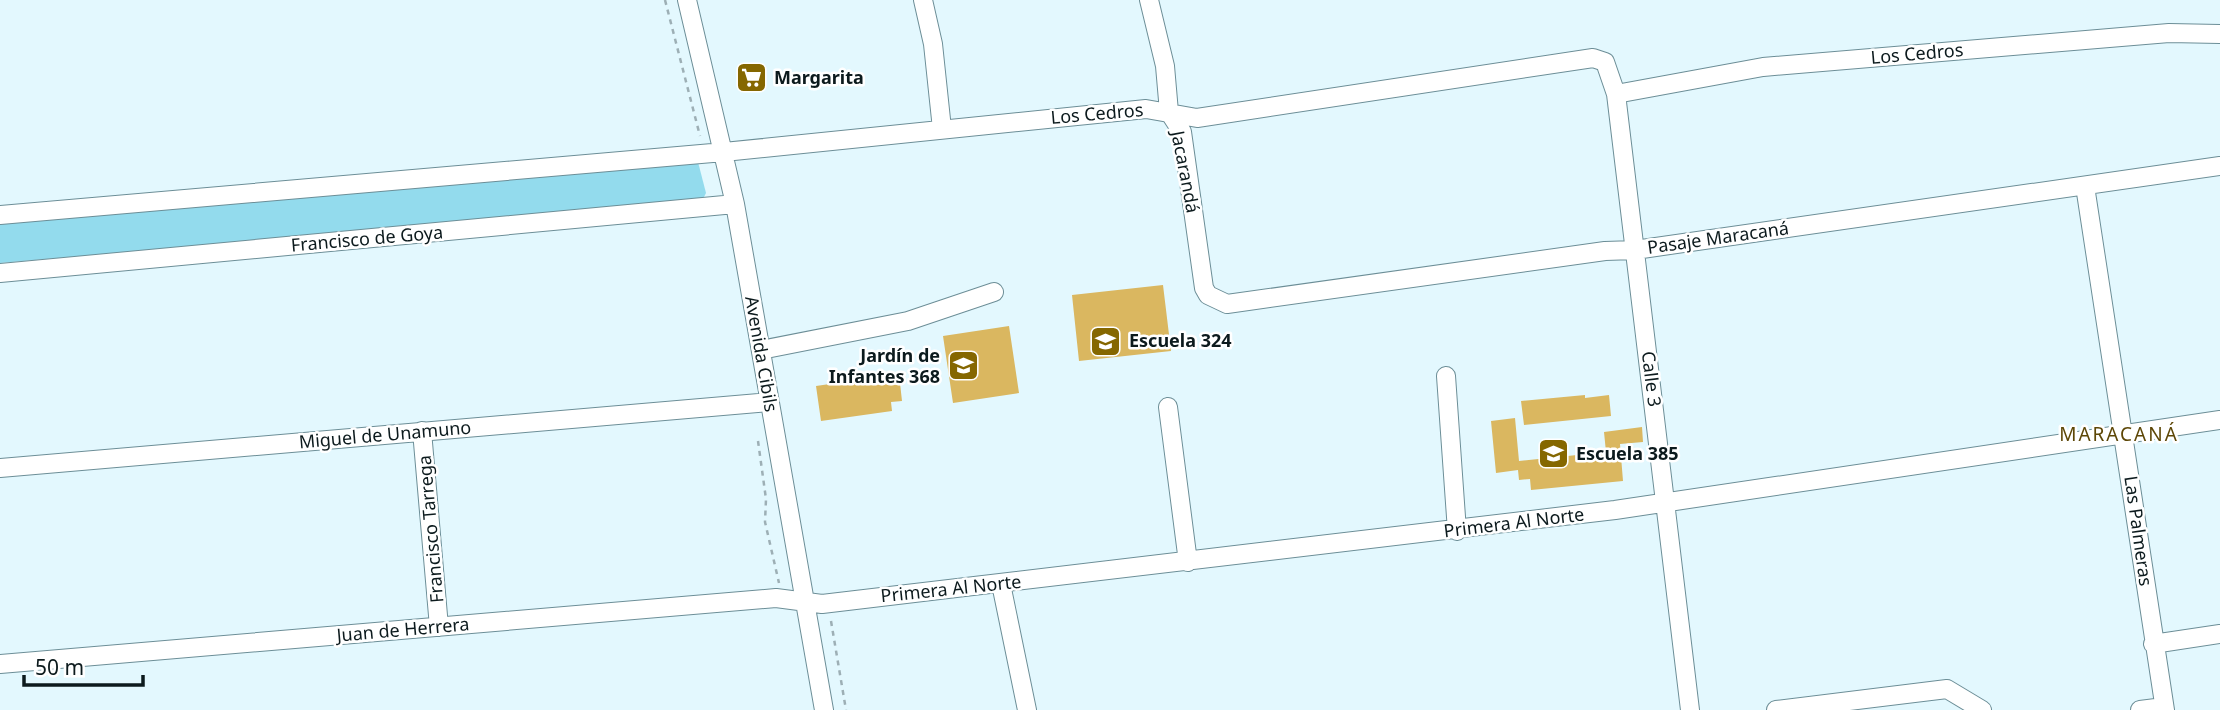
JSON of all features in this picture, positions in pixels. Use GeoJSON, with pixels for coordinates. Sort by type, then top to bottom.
{"type":"FeatureCollection","features":[{"type":"Feature","properties":{"kind":"street","name":"Avenida Cibils"},"geometry":{"type":"LineString","coordinates":[[687,0],[724,152],[824,710]]}},
{"type":"Feature","properties":{"kind":"street"},"geometry":{"type":"LineString","coordinates":[[923,0],[933,44],[942,129]]}},
{"type":"Feature","properties":{"kind":"street","name":"Jacarandá"},"geometry":{"type":"LineString","coordinates":[[1149,0],[1165,66],[1169,112],[1182,132],[1204,288],[1216,300]]}},
{"type":"Feature","properties":{"kind":"street","name":"Los Cedros"},"geometry":{"type":"LineString","coordinates":[[1616,94],[1763,67],[2169,33],[2220,34]]}},
{"type":"Feature","properties":{"kind":"street","name":"Los Cedros"},"geometry":{"type":"LineString","coordinates":[[724,152],[1146,108],[1197,118],[1593,58]]}},
{"type":"Feature","properties":{"kind":"street","name":"Calle 3"},"geometry":{"type":"LineString","coordinates":[[1593,58],[1605,62],[1616,94],[1690,710]]}},
{"type":"Feature","properties":{"kind":"street"},"geometry":{"type":"LineString","coordinates":[[0,215],[724,152]]}},
{"type":"Feature","properties":{"kind":"street","name":"Pasaje Maracaná"},"geometry":{"type":"LineString","coordinates":[[1216,300],[1238,305],[2220,166]]}},
{"type":"Feature","properties":{"kind":"street","name":"Las Palmeras"},"geometry":{"type":"LineString","coordinates":[[2085,186],[2164,708]]}},
{"type":"Feature","properties":{"kind":"street","name":"Francisco de Goya"},"geometry":{"type":"LineString","coordinates":[[0,273],[734,204]]}},
{"type":"Feature","properties":{"kind":"street"},"geometry":{"type":"LineString","coordinates":[[761,350],[908,321],[993,292]]}},
{"type":"Feature","properties":{"kind":"street"},"geometry":{"type":"LineString","coordinates":[[1446,376],[1457,531]]}},
{"type":"Feature","properties":{"kind":"street","name":"Miguel de Unamuno"},"geometry":{"type":"LineString","coordinates":[[0,468],[770,402]]}},
{"type":"Feature","properties":{"kind":"street"},"geometry":{"type":"LineString","coordinates":[[1168,407],[1188,562]]}},
{"type":"Feature","properties":{"kind":"street","name":"Primera Al Norte"},"geometry":{"type":"LineString","coordinates":[[806,602],[821,604],[1457,531],[2220,420]]}},
{"type":"Feature","properties":{"kind":"street","name":"Francisco Tarrega"},"geometry":{"type":"LineString","coordinates":[[422,431],[439,627]]}},
{"type":"Feature","properties":{"kind":"street"},"geometry":{"type":"LineString","coordinates":[[1001,584],[1027,710]]}},
{"type":"Feature","properties":{"kind":"street","name":"Juan de Herrera"},"geometry":{"type":"LineString","coordinates":[[0,664],[776,598],[806,602]]}},
{"type":"Feature","properties":{"kind":"street"},"geometry":{"type":"LineString","coordinates":[[2153,644],[2220,634]]}},
{"type":"Feature","properties":{"kind":"street"},"geometry":{"type":"LineString","coordinates":[[0,654],[0,664]]}},
{"type":"Feature","properties":{"kind":"street"},"geometry":{"type":"LineString","coordinates":[[1776,710],[1947,689],[1982,710]]}},
{"type":"Feature","properties":{"kind":"street"},"geometry":{"type":"LineString","coordinates":[[2140,710],[2164,708]]}},
{"type":"Feature","properties":{"kind":"shaded area"},"geometry":{"type":"Polygon","coordinates":[[[698,162],[706,193],[701,203],[0,263],[0,216],[698,162]]]}},
{"type":"Feature","properties":{"kind":"building"},"geometry":{"type":"Polygon","coordinates":[[[1163,285],[1171,351],[1079,361],[1072,295],[1163,285]]]}},
{"type":"Feature","properties":{"kind":"building"},"geometry":{"type":"Polygon","coordinates":[[[1009,326],[1019,393],[953,403],[943,336],[1009,326]]]}},
{"type":"Feature","properties":{"kind":"building"},"geometry":{"type":"Polygon","coordinates":[[[899,374],[902,401],[891,402],[892,411],[821,421],[816,386],[899,374]]]}},
{"type":"Feature","properties":{"kind":"building"},"geometry":{"type":"Polygon","coordinates":[[[1585,395],[1585,398],[1609,395],[1611,416],[1524,425],[1521,401],[1585,395]]]}},
{"type":"Feature","properties":{"kind":"building"},"geometry":{"type":"Polygon","coordinates":[[[1515,418],[1519,461],[1606,452],[1604,432],[1642,427],[1643,442],[1620,444],[1623,481],[1531,490],[1530,479],[1519,480],[1518,470],[1496,473],[1491,421],[1515,418]]]}},
{"type":"Feature","properties":{"kind":"place","name":"Margarita"},"geometry":{"type":"Point","coordinates":[751,78]}},
{"type":"Feature","properties":{"kind":"place","name":"Escuela 324"},"geometry":{"type":"Point","coordinates":[1106,341]}},
{"type":"Feature","properties":{"kind":"place","name":"Jardín de Infantes 368"},"geometry":{"type":"Point","coordinates":[963,366]}},
{"type":"Feature","properties":{"kind":"place","name":"Escuela 385"},"geometry":{"type":"Point","coordinates":[1553,454]}},
{"type":"Feature","properties":{"kind":"district","name":"MARACANÁ"},"geometry":{"type":"Point","coordinates":[2119,434]}}]}
